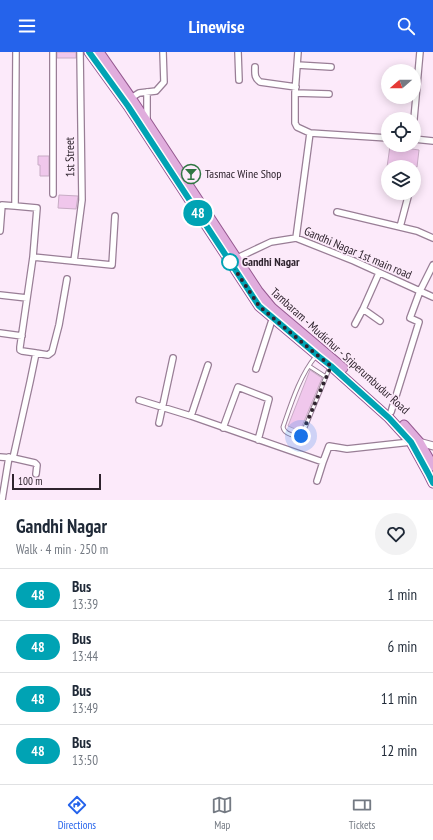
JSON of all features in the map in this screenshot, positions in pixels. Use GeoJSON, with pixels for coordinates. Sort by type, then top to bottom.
{"type":"FeatureCollection","features":[{"type":"Feature","properties":{"kind":"main road","name":"Tambaram - Mudichur - Sriperumbudur Road"},"geometry":{"type":"LineString","coordinates":[[89,52],[234,260],[272,308],[334,360],[391,412],[433,466]]}},
{"type":"Feature","properties":{"kind":"main road","name":"Tambaram - Mudichur - Sriperumbudur Road"},"geometry":{"type":"LineString","coordinates":[[99,52],[131,98],[234,260],[259,306],[331,366],[415,442],[433,483]]}},
{"type":"Feature","properties":{"kind":"street"},"geometry":{"type":"LineString","coordinates":[[15,206],[16,52]]}},
{"type":"Feature","properties":{"kind":"street"},"geometry":{"type":"LineString","coordinates":[[53,194],[54,52]]}},
{"type":"Feature","properties":{"kind":"street","name":"1st Street"},"geometry":{"type":"LineString","coordinates":[[74,261],[82,200],[80,52]]}},
{"type":"Feature","properties":{"kind":"street"},"geometry":{"type":"LineString","coordinates":[[131,98],[138,93],[156,91],[164,82],[163,52]]}},
{"type":"Feature","properties":{"kind":"street"},"geometry":{"type":"LineString","coordinates":[[238,52],[239,80]]}},
{"type":"Feature","properties":{"kind":"street"},"geometry":{"type":"LineString","coordinates":[[298,52],[295,123],[297,127],[310,132],[381,137]]}},
{"type":"Feature","properties":{"kind":"street"},"geometry":{"type":"LineString","coordinates":[[415,112],[420,52]]}},
{"type":"Feature","properties":{"kind":"street"},"geometry":{"type":"LineString","coordinates":[[297,66],[331,67]]}},
{"type":"Feature","properties":{"kind":"street"},"geometry":{"type":"LineString","coordinates":[[255,67],[255,76],[260,82],[296,90],[329,94]]}},
{"type":"Feature","properties":{"kind":"street"},"geometry":{"type":"LineString","coordinates":[[147,92],[147,123]]}},
{"type":"Feature","properties":{"kind":"street"},"geometry":{"type":"LineString","coordinates":[[296,238],[310,132]]}},
{"type":"Feature","properties":{"kind":"street"},"geometry":{"type":"LineString","coordinates":[[421,140],[433,141]]}},
{"type":"Feature","properties":{"kind":"street"},"geometry":{"type":"LineString","coordinates":[[400,227],[407,200]]}},
{"type":"Feature","properties":{"kind":"street"},"geometry":{"type":"LineString","coordinates":[[0,231],[1,205],[37,208],[33,257],[20,350],[48,355],[51,354],[59,325],[67,279]]}},
{"type":"Feature","properties":{"kind":"street"},"geometry":{"type":"LineString","coordinates":[[337,212],[417,230],[433,238]]}},
{"type":"Feature","properties":{"kind":"street"},"geometry":{"type":"LineString","coordinates":[[33,257],[112,265],[115,216]]}},
{"type":"Feature","properties":{"kind":"street","name":"Gandhi Nagar 1st main road"},"geometry":{"type":"LineString","coordinates":[[234,260],[271,242],[296,238],[354,261],[433,297]]}},
{"type":"Feature","properties":{"kind":"street"},"geometry":{"type":"LineString","coordinates":[[391,412],[419,322],[410,318],[420,291],[433,265]]}},
{"type":"Feature","properties":{"kind":"street"},"geometry":{"type":"LineString","coordinates":[[355,324],[379,272]]}},
{"type":"Feature","properties":{"kind":"street"},"geometry":{"type":"LineString","coordinates":[[0,295],[27,298]]}},
{"type":"Feature","properties":{"kind":"street"},"geometry":{"type":"LineString","coordinates":[[363,309],[380,321]]}},
{"type":"Feature","properties":{"kind":"street"},"geometry":{"type":"LineString","coordinates":[[256,369],[273,317]]}},
{"type":"Feature","properties":{"kind":"street"},"geometry":{"type":"LineString","coordinates":[[0,333],[22,336]]}},
{"type":"Feature","properties":{"kind":"street"},"geometry":{"type":"LineString","coordinates":[[2,500],[36,353]]}},
{"type":"Feature","properties":{"kind":"street"},"geometry":{"type":"LineString","coordinates":[[160,423],[173,358]]}},
{"type":"Feature","properties":{"kind":"street"},"geometry":{"type":"LineString","coordinates":[[191,416],[208,365]]}},
{"type":"Feature","properties":{"kind":"street"},"geometry":{"type":"LineString","coordinates":[[223,428],[238,387],[269,398],[258,440]]}},
{"type":"Feature","properties":{"kind":"street"},"geometry":{"type":"LineString","coordinates":[[139,400],[191,416],[323,462]]}},
{"type":"Feature","properties":{"kind":"street"},"geometry":{"type":"LineString","coordinates":[[317,481],[329,446],[347,449],[415,442],[433,446]]}},
{"type":"Feature","properties":{"kind":"street"},"geometry":{"type":"LineString","coordinates":[[0,457],[35,463],[37,465],[36,474]]}},
{"type":"Feature","properties":{"kind":"lane"},"geometry":{"type":"LineString","coordinates":[[317,355],[302,378],[283,427],[285,432],[298,437],[302,435],[331,366]]}},
{"type":"Feature","properties":{"kind":"lane"},"geometry":{"type":"LineString","coordinates":[[309,366],[326,377]]}},
{"type":"Feature","properties":{"kind":"building"},"geometry":{"type":"Polygon","coordinates":[[[57,52],[76,52],[76,58],[57,58],[57,52]]]}},
{"type":"Feature","properties":{"kind":"building"},"geometry":{"type":"Polygon","coordinates":[[[389,152],[419,152],[418,160],[388,160],[389,152]]]}},
{"type":"Feature","properties":{"kind":"building"},"geometry":{"type":"Polygon","coordinates":[[[38,156],[49,156],[49,176],[40,176],[38,156]]]}},
{"type":"Feature","properties":{"kind":"building"},"geometry":{"type":"Polygon","coordinates":[[[59,195],[78,196],[76,209],[58,208],[59,195]]]}},
{"type":"Feature","properties":{"kind":"building"},"geometry":{"type":"Polygon","coordinates":[[[310,370],[322,378],[300,431],[288,426],[310,370]]]}},
{"type":"Feature","properties":{"kind":"bus line","name":"48"},"geometry":{"type":"LineString","coordinates":[[89,52],[128,106],[259,306],[331,366],[389,418],[411,442],[433,483]]}},
{"type":"Feature","properties":{"kind":"place","name":"Tasmac Wine Shop"},"geometry":{"type":"Point","coordinates":[191,174]}},
{"type":"Feature","properties":{"kind":"place","name":"Gandhi Nagar"},"geometry":{"type":"Point","coordinates":[230,262]}},
{"type":"Feature","properties":{"kind":"route"},"geometry":{"type":"LineString","coordinates":[[230,262],[259,306],[331,366],[301,436]]}}]}
